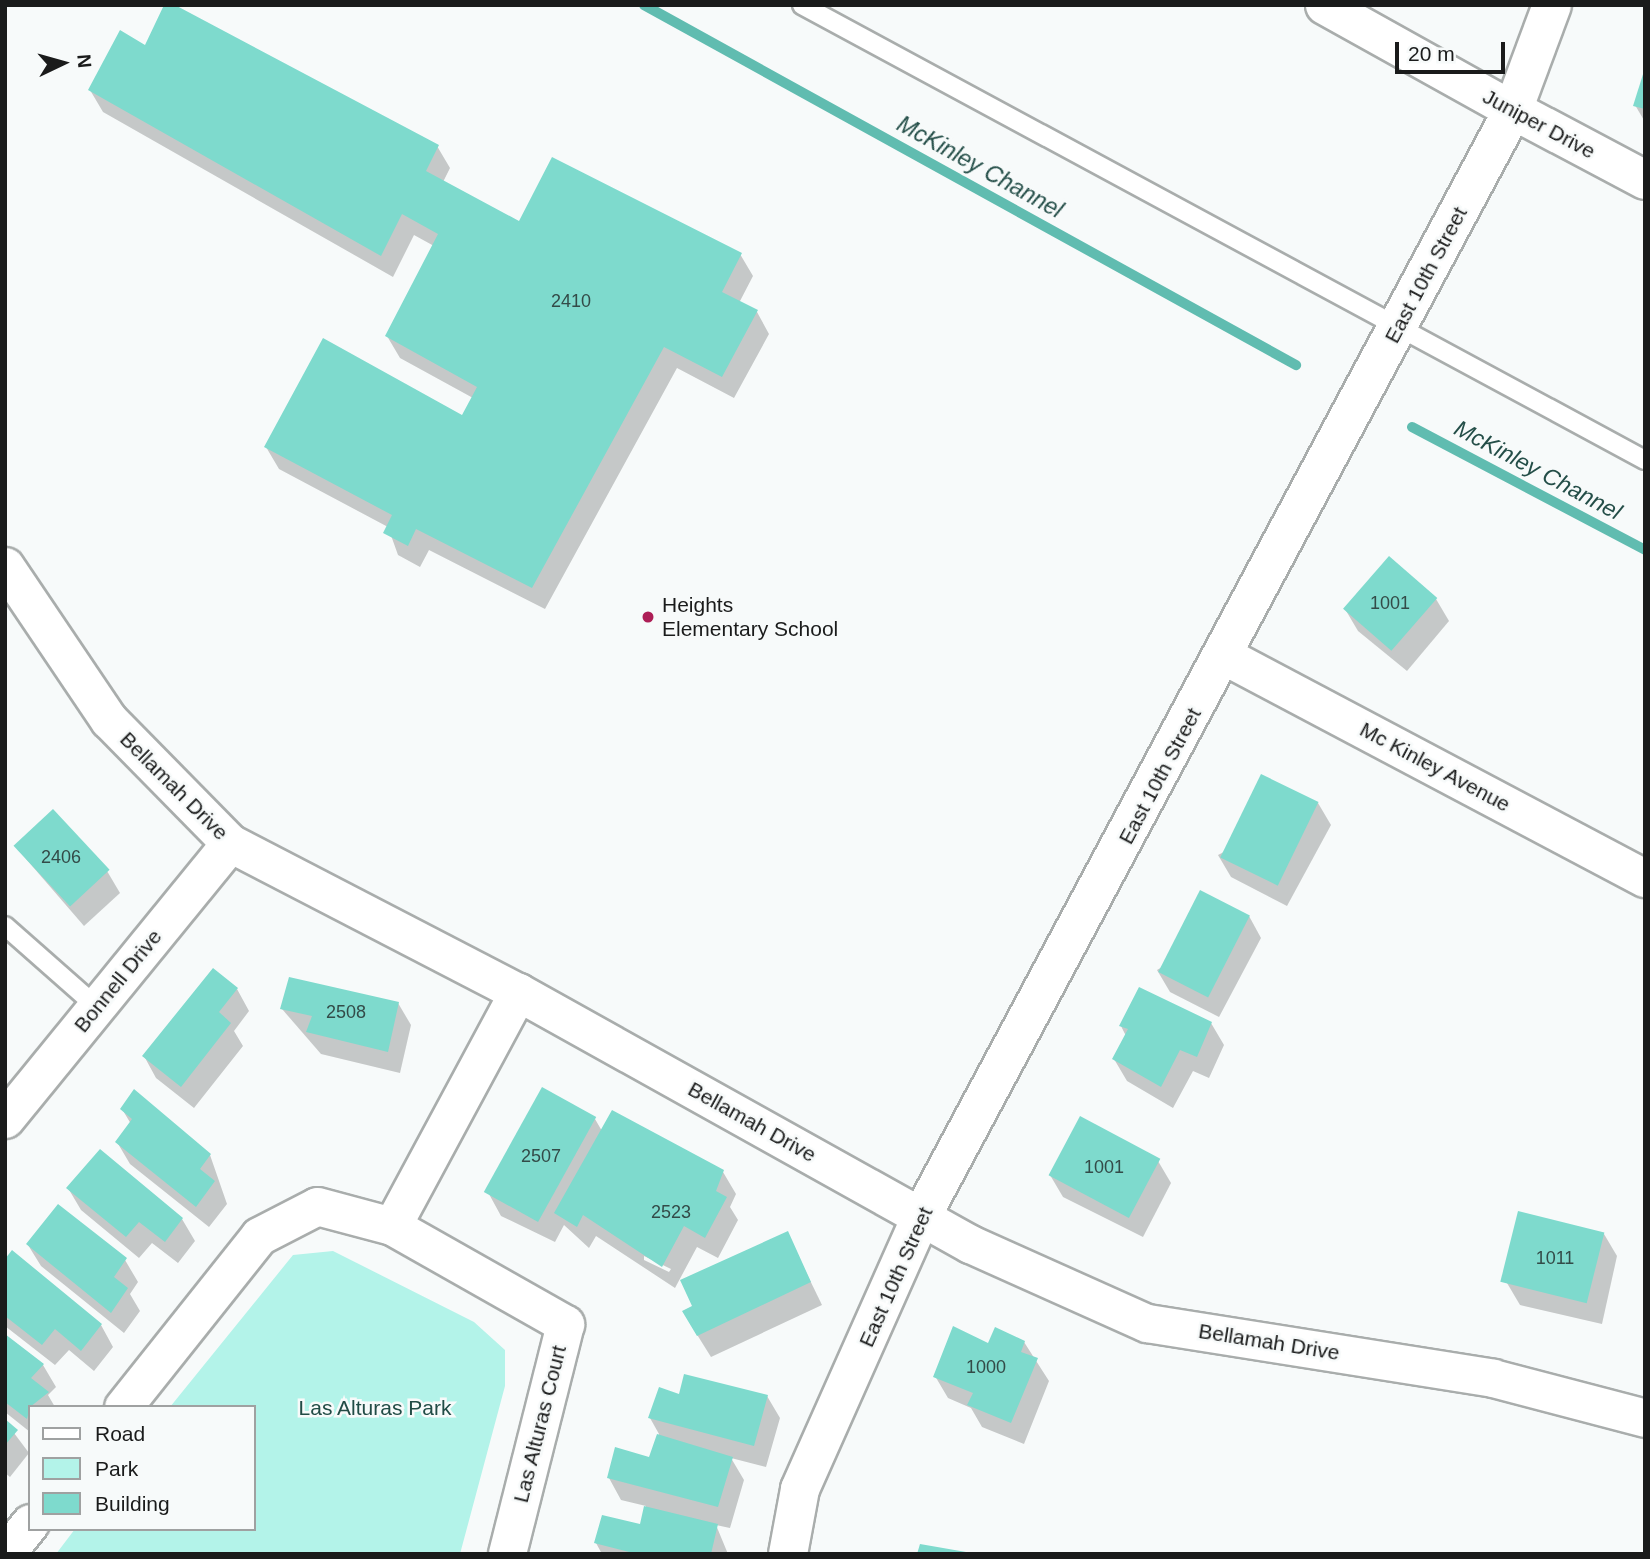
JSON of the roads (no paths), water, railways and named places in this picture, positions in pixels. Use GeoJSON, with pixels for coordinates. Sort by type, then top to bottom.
{"type":"FeatureCollection","features":[{"type":"Feature","properties":{"kind":"main road","name":"East 10th Street"},"geometry":{"type":"LineString","coordinates":[[788,1554],[800,1489],[921,1217],[1226,656],[1513,110],[1552,5]]}},
{"type":"Feature","properties":{"kind":"main road","name":"Juniper Drive"},"geometry":{"type":"LineString","coordinates":[[1513,110],[1645,180]]}},
{"type":"Feature","properties":{"kind":"street","name":"Juniper Drive"},"geometry":{"type":"LineString","coordinates":[[1324,5],[1513,110]]}},
{"type":"Feature","properties":{"kind":"street","name":"Bellamah Drive"},"geometry":{"type":"LineString","coordinates":[[5,566],[109,720],[230,843],[518,992],[921,1217],[1147,1323],[1493,1378],[1645,1418]]}},
{"type":"Feature","properties":{"kind":"street","name":"Mc Kinley Avenue"},"geometry":{"type":"LineString","coordinates":[[1226,656],[1645,878]]}},
{"type":"Feature","properties":{"kind":"street","name":"Bonnell Drive"},"geometry":{"type":"LineString","coordinates":[[5,1119],[230,843]]}},
{"type":"Feature","properties":{"kind":"street"},"geometry":{"type":"LineString","coordinates":[[392,1226],[518,992]]}},
{"type":"Feature","properties":{"kind":"street","name":"Las Alturas Court"},"geometry":{"type":"LineString","coordinates":[[125,1405],[259,1236],[317,1206],[392,1226],[565,1324],[507,1554]]}},
{"type":"Feature","properties":{"kind":"street"},"geometry":{"type":"LineString","coordinates":[[6,1554],[28,1526]]}},
{"type":"Feature","properties":{"kind":"lane"},"geometry":{"type":"LineString","coordinates":[[802,5],[1645,460]]}},
{"type":"Feature","properties":{"kind":"lane"},"geometry":{"type":"LineString","coordinates":[[5,926],[97,1007]]}},
{"type":"Feature","properties":{"kind":"waterway","name":"McKinley Channel"},"geometry":{"type":"LineString","coordinates":[[644,5],[1296,365]]}},
{"type":"Feature","properties":{"kind":"waterway","name":"McKinley Channel"},"geometry":{"type":"LineString","coordinates":[[1412,427],[1645,550]]}},
{"type":"Feature","properties":{"kind":"place","name":"Heights Elementary School"},"geometry":{"type":"Point","coordinates":[648,617]}},
{"type":"Feature","properties":{"kind":"park label","name":"Las Alturas Park"},"geometry":{"type":"Point","coordinates":[375,1408]}}]}
